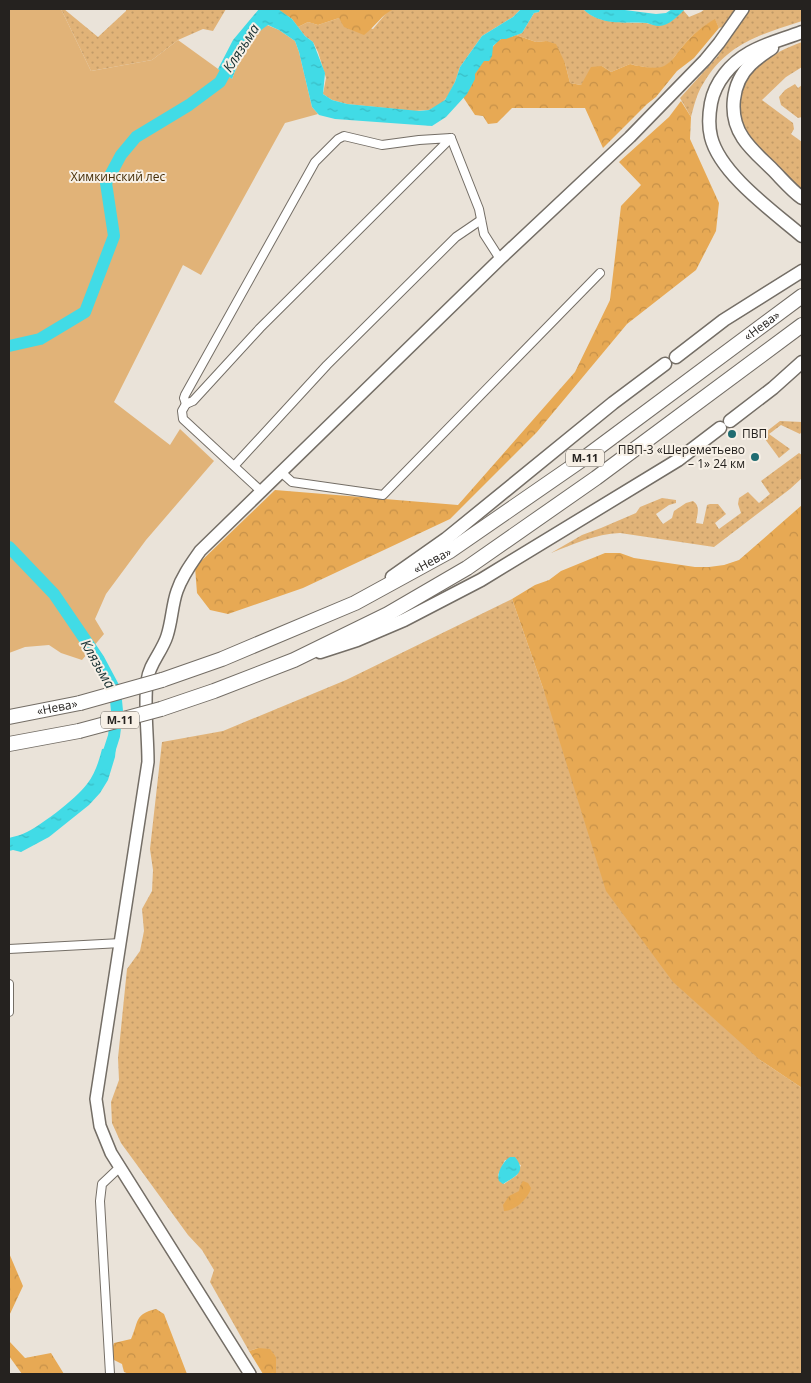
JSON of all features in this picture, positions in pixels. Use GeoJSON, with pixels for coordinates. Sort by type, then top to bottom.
{"type":"FeatureCollection","features":[{"type":"Feature","properties":{"kind":"highway","name":"«Нева»"},"geometry":{"type":"LineString","coordinates":[[9,716],[80,703],[162,680],[222,660],[355,603],[450,551],[522,502],[583,459],[802,296]]}},
{"type":"Feature","properties":{"kind":"highway","name":"«Нева»"},"geometry":{"type":"LineString","coordinates":[[9,744],[79,731],[161,709],[214,691],[294,660],[388,614],[467,568],[581,489],[802,325]]}},
{"type":"Feature","properties":{"kind":"main road"},"geometry":{"type":"LineString","coordinates":[[800,234],[730,171],[717,152],[711,138],[709,123],[715,90],[723,76],[735,63],[757,49],[802,32]]}},
{"type":"Feature","properties":{"kind":"main road"},"geometry":{"type":"LineString","coordinates":[[789,37],[761,56],[744,72],[734,97],[734,111],[742,136],[750,147],[802,198]]}},
{"type":"Feature","properties":{"kind":"main road","name":"М-11"},"geometry":{"type":"LineString","coordinates":[[355,603],[446,539],[613,403],[670,360],[724,320],[802,271]]}},
{"type":"Feature","properties":{"kind":"main road","name":"М-11"},"geometry":{"type":"LineString","coordinates":[[294,660],[373,634],[480,580],[678,460],[773,388],[802,362]]}},
{"type":"Feature","properties":{"kind":"street"},"geometry":{"type":"LineString","coordinates":[[250,1374],[111,1153],[100,1126],[96,1099],[148,762],[148,739],[145,717],[147,679],[168,635],[177,591],[187,570],[200,551],[500,259],[630,137],[698,67],[719,43],[743,9]]}},
{"type":"Feature","properties":{"kind":"street"},"geometry":{"type":"LineString","coordinates":[[186,404],[185,394],[315,162],[338,139],[344,136],[382,145],[451,138]]}},
{"type":"Feature","properties":{"kind":"street"},"geometry":{"type":"LineString","coordinates":[[451,138],[479,208],[484,234],[500,259]]}},
{"type":"Feature","properties":{"kind":"street"},"geometry":{"type":"LineString","coordinates":[[262,492],[184,419],[182,411],[186,404],[193,401],[260,328],[451,138]]}},
{"type":"Feature","properties":{"kind":"street"},"geometry":{"type":"LineString","coordinates":[[235,465],[327,365],[456,237],[481,220]]}},
{"type":"Feature","properties":{"kind":"street"},"geometry":{"type":"LineString","coordinates":[[282,473],[292,482],[383,495],[600,273]]}},
{"type":"Feature","properties":{"kind":"street"},"geometry":{"type":"LineString","coordinates":[[9,950],[121,943]]}},
{"type":"Feature","properties":{"kind":"street"},"geometry":{"type":"LineString","coordinates":[[9,984],[9,1012]]}},
{"type":"Feature","properties":{"kind":"street"},"geometry":{"type":"LineString","coordinates":[[110,1374],[100,1201],[102,1184],[120,1167]]}},
{"type":"Feature","properties":{"kind":"green space","name":"Химкинский лес"},"geometry":{"type":"Polygon","coordinates":[[[9,9],[61,9],[91,71],[152,60],[178,40],[232,79],[250,42],[267,25],[279,30],[295,41],[312,107],[318,114],[285,123],[201,275],[183,265],[114,402],[170,445],[180,429],[214,461],[146,540],[106,594],[95,619],[104,634],[82,660],[61,653],[49,645],[25,647],[9,653],[9,9]]]}},
{"type":"Feature","properties":{"kind":"green space"},"geometry":{"type":"Polygon","coordinates":[[[61,9],[64,9],[98,37],[126,9],[226,9],[213,31],[203,29],[178,40],[152,60],[91,71],[61,9]]]}},
{"type":"Feature","properties":{"kind":"green space"},"geometry":{"type":"Polygon","coordinates":[[[277,9],[394,9],[364,35],[344,27],[339,18],[318,25],[308,22],[298,27],[292,19],[277,9]]]}},
{"type":"Feature","properties":{"kind":"green space"},"geometry":{"type":"Polygon","coordinates":[[[394,9],[521,9],[513,17],[482,36],[460,67],[448,96],[441,104],[429,110],[414,111],[347,104],[332,100],[323,94],[326,78],[318,52],[313,42],[298,27],[308,22],[318,25],[339,18],[373,29],[388,11],[394,9]]]}},
{"type":"Feature","properties":{"kind":"green space"},"geometry":{"type":"Polygon","coordinates":[[[540,9],[583,9],[597,18],[605,20],[658,25],[670,21],[683,10],[689,17],[705,9],[735,9],[725,26],[719,28],[715,20],[706,25],[689,39],[664,67],[652,68],[630,64],[611,72],[602,66],[581,85],[570,83],[565,63],[546,41],[536,42],[516,35],[522,33],[534,13],[539,12],[540,9]]]}},
{"type":"Feature","properties":{"kind":"green space"},"geometry":{"type":"Polygon","coordinates":[[[750,9],[802,9],[802,21],[746,42],[723,59],[712,70],[701,88],[691,117],[680,98],[718,56],[750,9]]]}},
{"type":"Feature","properties":{"kind":"green space"},"geometry":{"type":"Polygon","coordinates":[[[715,19],[719,28],[694,58],[677,71],[656,97],[603,148],[585,108],[512,108],[497,123],[488,124],[483,116],[475,115],[463,97],[469,89],[479,65],[501,39],[516,35],[536,42],[546,41],[556,44],[565,63],[570,83],[581,85],[591,67],[602,66],[611,72],[630,64],[652,68],[664,66],[672,60],[693,35],[715,19]]]}},
{"type":"Feature","properties":{"kind":"green space"},"geometry":{"type":"Polygon","coordinates":[[[802,42],[802,67],[786,77],[762,100],[793,123],[794,129],[791,134],[802,142],[802,190],[758,149],[748,135],[741,118],[739,103],[742,89],[760,65],[772,56],[802,42]]]}},
{"type":"Feature","properties":{"kind":"green space"},"geometry":{"type":"Polygon","coordinates":[[[795,84],[798,88],[802,85],[802,117],[798,118],[781,105],[779,97],[785,90],[795,84]]]}},
{"type":"Feature","properties":{"kind":"green space"},"geometry":{"type":"Polygon","coordinates":[[[681,101],[691,117],[690,139],[719,203],[716,231],[696,270],[627,324],[537,432],[450,519],[303,588],[228,614],[210,610],[197,593],[195,567],[275,490],[458,505],[575,372],[610,300],[621,206],[641,185],[619,162],[669,117],[681,101]]]}},
{"type":"Feature","properties":{"kind":"green space"},"geometry":{"type":"Polygon","coordinates":[[[780,421],[802,422],[802,431],[800,434],[781,425],[769,434],[790,449],[779,458],[762,435],[780,421]]]}},
{"type":"Feature","properties":{"kind":"green space"},"geometry":{"type":"Polygon","coordinates":[[[799,453],[802,455],[802,478],[714,547],[620,533],[593,537],[551,553],[582,535],[636,513],[640,507],[662,498],[676,500],[676,503],[669,505],[656,514],[663,524],[672,518],[674,511],[693,501],[698,508],[696,523],[703,524],[707,505],[718,504],[726,514],[715,523],[719,529],[741,513],[738,504],[739,498],[748,492],[759,503],[770,494],[761,481],[799,453]]]}},
{"type":"Feature","properties":{"kind":"green space"},"geometry":{"type":"Polygon","coordinates":[[[802,505],[802,1088],[760,1060],[673,982],[606,891],[544,691],[512,599],[535,585],[549,580],[561,571],[605,553],[620,553],[634,558],[695,567],[724,565],[739,560],[802,505]]]}},
{"type":"Feature","properties":{"kind":"green space"},"geometry":{"type":"Polygon","coordinates":[[[512,599],[544,691],[760,1060],[802,1088],[802,1374],[276,1374],[276,1357],[258,1348],[249,1351],[210,1282],[214,1270],[202,1250],[188,1235],[121,1143],[112,1123],[111,1102],[119,1080],[118,1058],[127,969],[140,951],[144,931],[142,909],[152,891],[153,870],[150,849],[162,742],[223,731],[346,680],[512,599]],[[505,1160],[498,1175],[504,1184],[517,1175],[521,1165],[505,1160]]]}},
{"type":"Feature","properties":{"kind":"green space"},"geometry":{"type":"Polygon","coordinates":[[[523,1181],[528,1183],[531,1188],[527,1196],[517,1207],[504,1211],[503,1205],[509,1196],[519,1191],[523,1181]]]}},
{"type":"Feature","properties":{"kind":"green space"},"geometry":{"type":"Polygon","coordinates":[[[9,1253],[23,1286],[9,1316],[9,1253]]]}},
{"type":"Feature","properties":{"kind":"green space"},"geometry":{"type":"Polygon","coordinates":[[[156,1309],[164,1314],[187,1374],[129,1374],[124,1372],[122,1364],[114,1360],[111,1352],[114,1343],[131,1339],[141,1316],[156,1309]]]}},
{"type":"Feature","properties":{"kind":"green space"},"geometry":{"type":"Polygon","coordinates":[[[9,1341],[25,1358],[51,1353],[64,1374],[22,1374],[9,1356],[9,1341]]]}},
{"type":"Feature","properties":{"kind":"green space"},"geometry":{"type":"Polygon","coordinates":[[[258,1348],[270,1349],[276,1357],[276,1374],[263,1374],[249,1351],[258,1348]]]}},
{"type":"Feature","properties":{"kind":"water"},"geometry":{"type":"Polygon","coordinates":[[[259,9],[278,9],[292,19],[305,36],[313,42],[325,73],[323,94],[332,100],[347,104],[419,111],[429,110],[445,100],[455,82],[460,67],[482,36],[513,17],[521,9],[540,9],[539,12],[534,13],[522,33],[501,39],[493,46],[492,56],[489,61],[484,61],[475,74],[475,79],[467,94],[446,117],[432,126],[335,119],[319,115],[312,107],[295,41],[268,25],[250,42],[232,79],[218,69],[233,40],[259,9]]]}},
{"type":"Feature","properties":{"kind":"water"},"geometry":{"type":"Polygon","coordinates":[[[583,9],[617,9],[656,14],[666,13],[672,9],[685,9],[670,22],[659,26],[647,23],[605,21],[583,9]]]}},
{"type":"Feature","properties":{"kind":"water"},"geometry":{"type":"Polygon","coordinates":[[[116,747],[108,780],[89,805],[49,837],[21,852],[9,851],[9,838],[36,827],[66,805],[90,780],[102,749],[116,747]]]}},
{"type":"Feature","properties":{"kind":"water"},"geometry":{"type":"Polygon","coordinates":[[[510,1157],[515,1157],[520,1170],[516,1176],[503,1184],[498,1178],[499,1171],[510,1157]]]}},
{"type":"Feature","properties":{"kind":"waterway","name":"Клязьма"},"geometry":{"type":"LineString","coordinates":[[9,346],[40,339],[85,312],[114,236],[106,183],[121,155],[136,137],[189,105],[220,82],[232,60]]}},
{"type":"Feature","properties":{"kind":"waterway","name":"Клязьма"},"geometry":{"type":"LineString","coordinates":[[9,547],[54,594],[99,660],[115,690],[117,711],[114,736],[105,764]]}},
{"type":"Feature","properties":{"kind":"place","name":"ПВП"},"geometry":{"type":"Point","coordinates":[732,434]}},
{"type":"Feature","properties":{"kind":"place","name":"ПВП-3 «Шереметьево – 1» 24 км"},"geometry":{"type":"Point","coordinates":[755,457]}}]}
